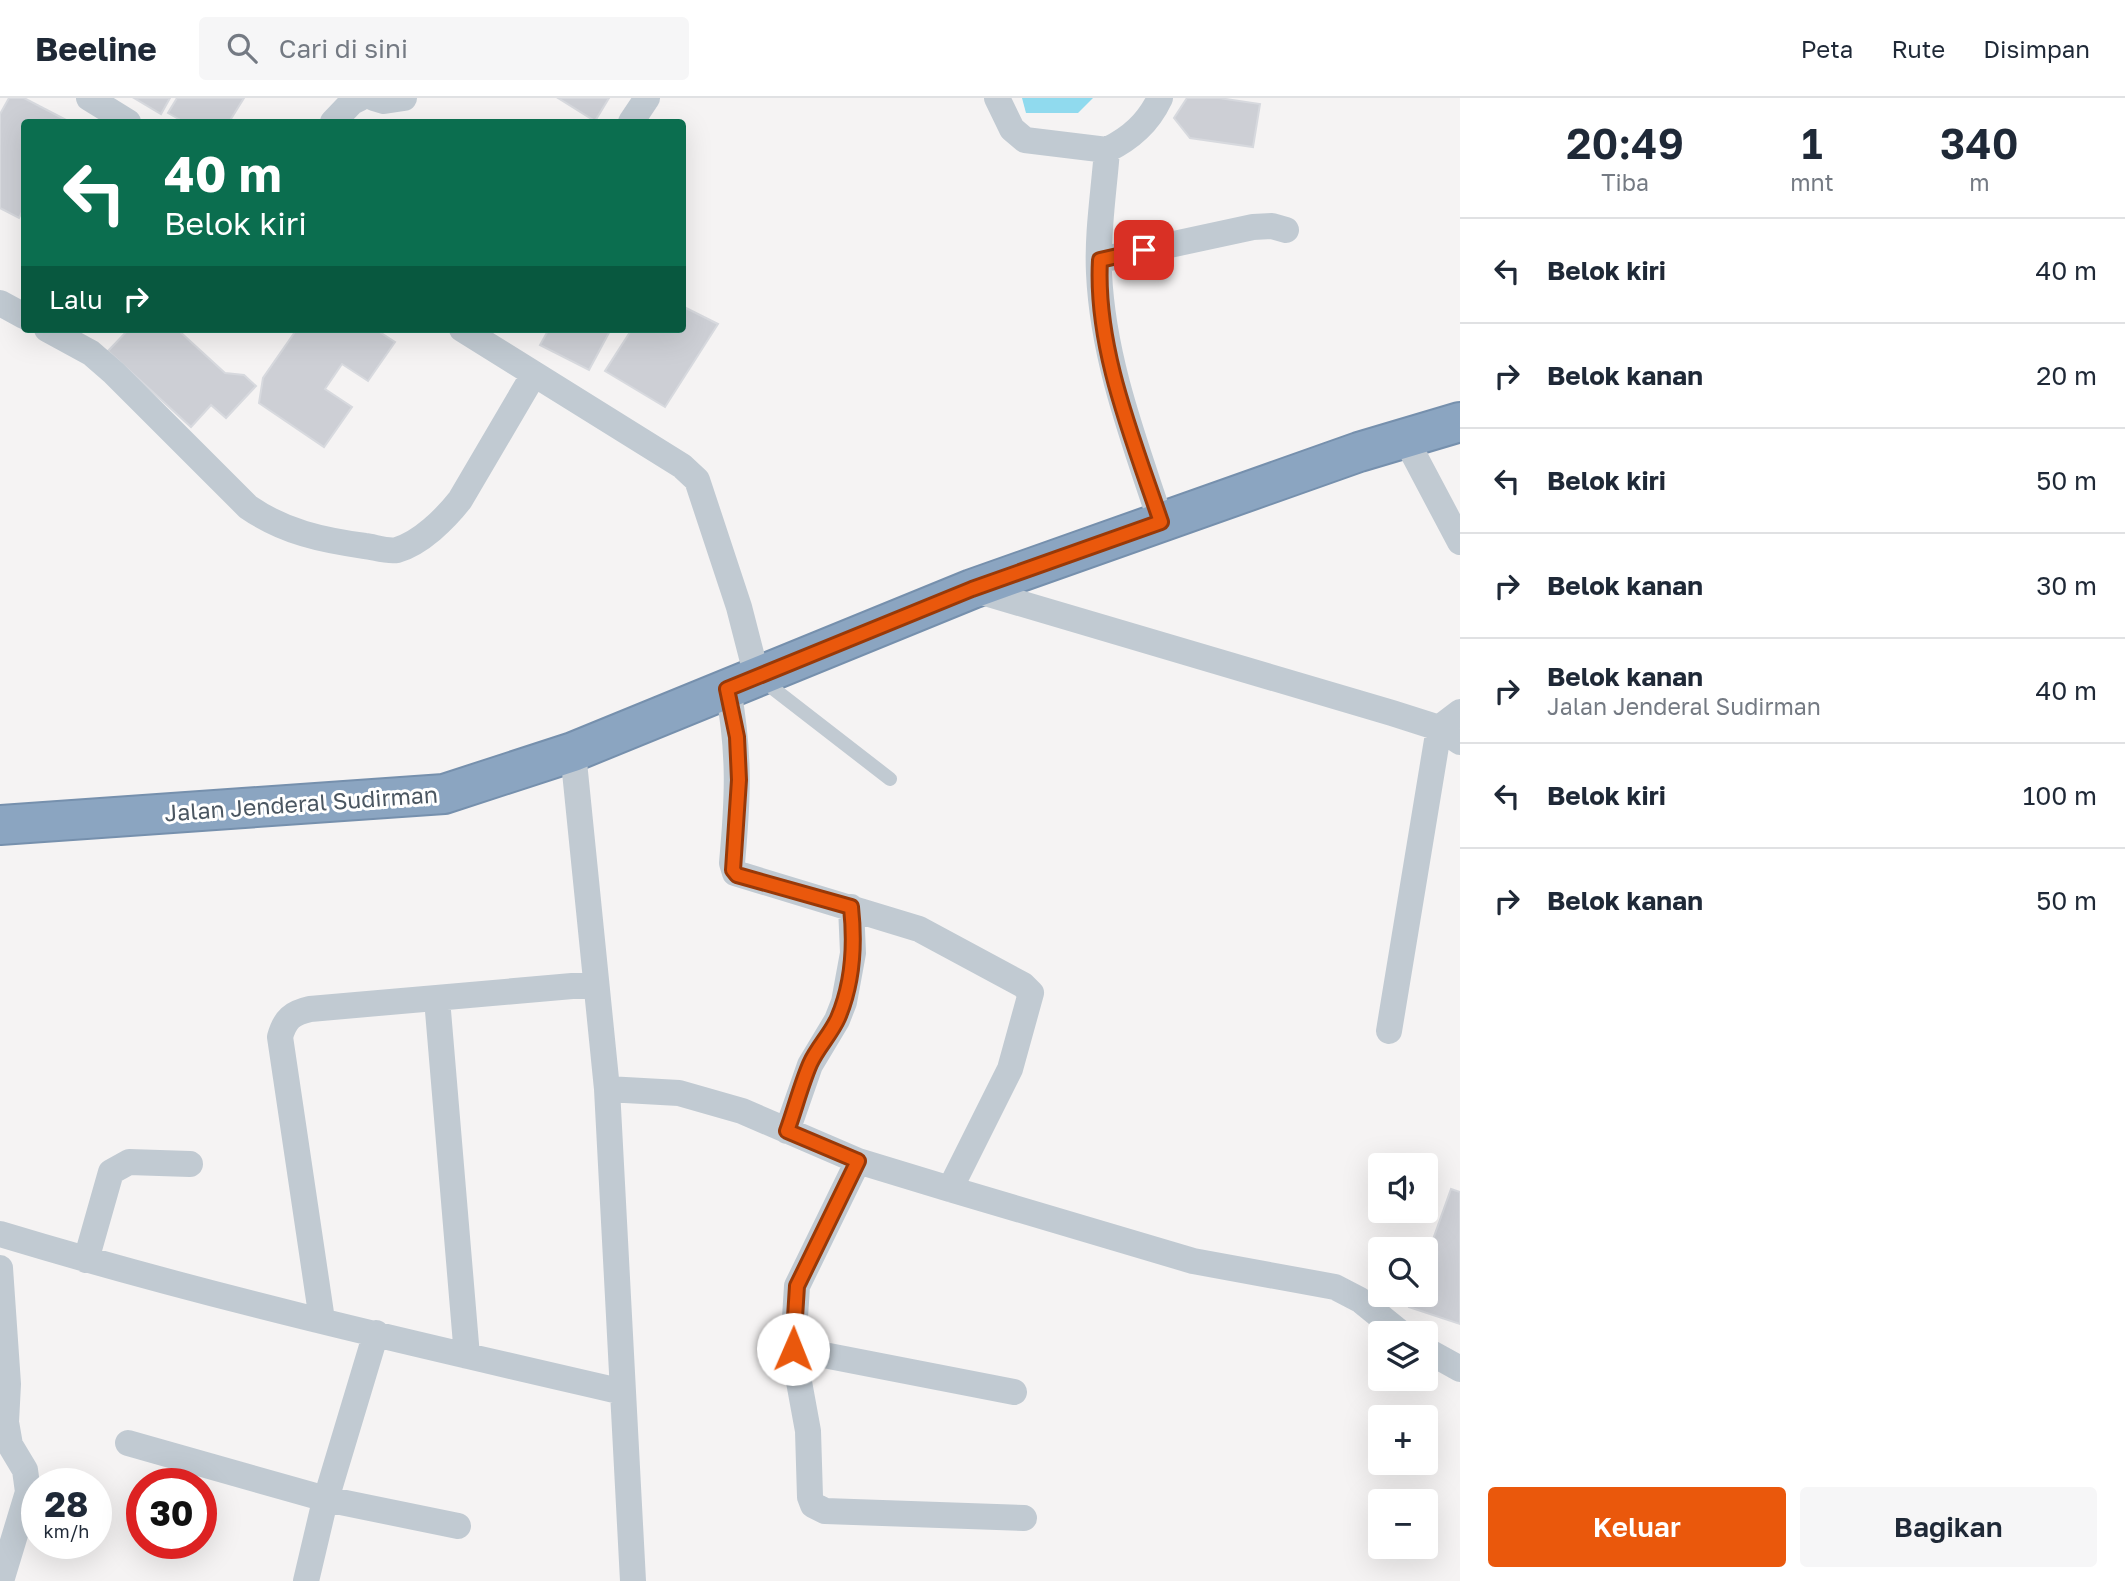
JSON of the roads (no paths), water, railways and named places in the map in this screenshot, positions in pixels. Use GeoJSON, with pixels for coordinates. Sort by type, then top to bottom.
{"type":"FeatureCollection","features":[{"type":"Feature","properties":{"kind":"highway","name":"Jalan Jenderal Sudirman"},"geometry":{"type":"LineString","coordinates":[[0,825],[444,794],[573,752],[972,589],[1405,438],[1460,422]]}},
{"type":"Feature","properties":{"kind":"street"},"geometry":{"type":"LineString","coordinates":[[90,98],[123,119]]}},
{"type":"Feature","properties":{"kind":"street"},"geometry":{"type":"LineString","coordinates":[[336,119],[352,102],[360,98]]}},
{"type":"Feature","properties":{"kind":"street"},"geometry":{"type":"LineString","coordinates":[[374,98],[384,101],[404,98]]}},
{"type":"Feature","properties":{"kind":"street"},"geometry":{"type":"LineString","coordinates":[[633,119],[647,98]]}},
{"type":"Feature","properties":{"kind":"street"},"geometry":{"type":"LineString","coordinates":[[997,98],[1012,129],[1026,139],[1107,150],[1130,139],[1153,114],[1160,98]]}},
{"type":"Feature","properties":{"kind":"street"},"geometry":{"type":"LineString","coordinates":[[1107,150],[1100,260],[1105,334],[1123,407],[1161,522]]}},
{"type":"Feature","properties":{"kind":"street"},"geometry":{"type":"LineString","coordinates":[[1100,260],[1253,227],[1272,226],[1286,230]]}},
{"type":"Feature","properties":{"kind":"street"},"geometry":{"type":"LineString","coordinates":[[0,303],[21,314]]}},
{"type":"Feature","properties":{"kind":"street"},"geometry":{"type":"LineString","coordinates":[[54,333],[91,353],[114,373],[248,507],[269,522],[314,538],[395,551],[413,542],[447,516],[460,500],[534,374]]}},
{"type":"Feature","properties":{"kind":"street"},"geometry":{"type":"LineString","coordinates":[[468,333],[682,466],[697,480],[739,607],[742,683],[737,737],[739,780],[733,870],[737,875],[919,929],[1023,985],[1031,993],[1010,1069],[950,1189]]}},
{"type":"Feature","properties":{"kind":"street"},"geometry":{"type":"LineString","coordinates":[[1405,438],[1460,541]]}},
{"type":"Feature","properties":{"kind":"street"},"geometry":{"type":"LineString","coordinates":[[972,589],[1449,735]]}},
{"type":"Feature","properties":{"kind":"street"},"geometry":{"type":"LineString","coordinates":[[1389,1031],[1449,735],[1460,712]]}},
{"type":"Feature","properties":{"kind":"street"},"geometry":{"type":"LineString","coordinates":[[573,752],[607,1089],[634,1581]]}},
{"type":"Feature","properties":{"kind":"street"},"geometry":{"type":"LineString","coordinates":[[787,1131],[810,1065],[837,1020],[844,1002],[853,953],[851,907]]}},
{"type":"Feature","properties":{"kind":"street"},"geometry":{"type":"LineString","coordinates":[[322,1320],[280,1037],[284,1023],[295,1012],[310,1009],[595,984]]}},
{"type":"Feature","properties":{"kind":"street"},"geometry":{"type":"LineString","coordinates":[[437,999],[467,1356]]}},
{"type":"Feature","properties":{"kind":"street"},"geometry":{"type":"LineString","coordinates":[[607,1089],[679,1093],[741,1111],[858,1161],[1193,1261],[1335,1287],[1360,1300],[1386,1321]]}},
{"type":"Feature","properties":{"kind":"street"},"geometry":{"type":"LineString","coordinates":[[858,1161],[797,1286],[793,1349],[807,1432],[810,1497],[819,1509],[1024,1518]]}},
{"type":"Feature","properties":{"kind":"street"},"geometry":{"type":"LineString","coordinates":[[86,1260],[111,1172],[130,1162],[190,1164]]}},
{"type":"Feature","properties":{"kind":"street"},"geometry":{"type":"LineString","coordinates":[[0,1234],[86,1260],[322,1320],[622,1392]]}},
{"type":"Feature","properties":{"kind":"street"},"geometry":{"type":"LineString","coordinates":[[0,1268],[8,1384],[6,1422],[10,1445],[25,1470],[28,1492],[1,1581]]}},
{"type":"Feature","properties":{"kind":"street"},"geometry":{"type":"LineString","coordinates":[[306,1581],[326,1499],[376,1333]]}},
{"type":"Feature","properties":{"kind":"street"},"geometry":{"type":"LineString","coordinates":[[793,1349],[1014,1392]]}},
{"type":"Feature","properties":{"kind":"street"},"geometry":{"type":"LineString","coordinates":[[1438,1356],[1460,1368]]}},
{"type":"Feature","properties":{"kind":"street"},"geometry":{"type":"LineString","coordinates":[[128,1443],[326,1499],[458,1526]]}},
{"type":"Feature","properties":{"kind":"lane"},"geometry":{"type":"LineString","coordinates":[[742,683],[890,779]]}},
{"type":"Feature","properties":{"kind":"water"},"geometry":{"type":"Polygon","coordinates":[[[1022,98],[1093,98],[1078,113],[1026,113],[1022,98]]]}}]}
